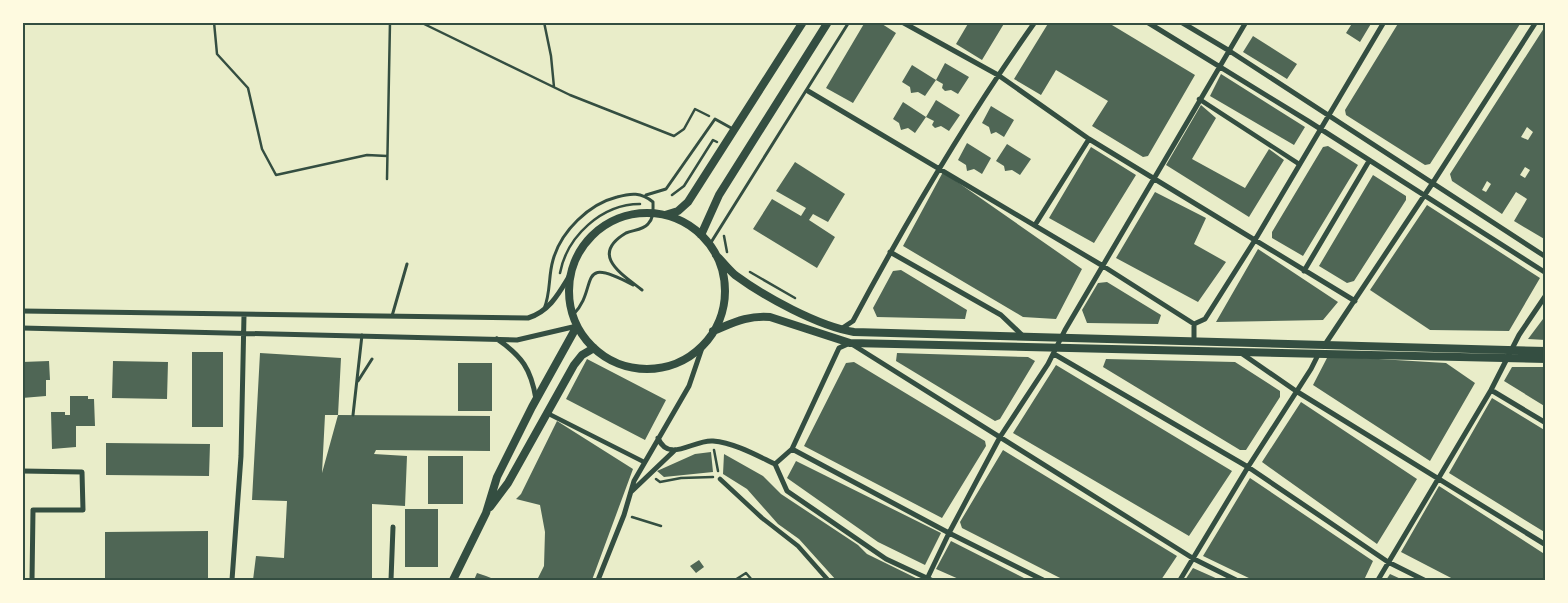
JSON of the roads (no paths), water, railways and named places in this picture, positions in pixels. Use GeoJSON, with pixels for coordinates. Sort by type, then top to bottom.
{"type":"FeatureCollection","features":[{"type":"Feature","properties":{"kind":"street"},"geometry":{"type":"LineString","coordinates":[[664,215],[678,211],[688,202],[725,147],[803,22]]}},
{"type":"Feature","properties":{"kind":"street"},"geometry":{"type":"LineString","coordinates":[[701,234],[719,195],[828,22]]}},
{"type":"Feature","properties":{"kind":"street"},"geometry":{"type":"LineString","coordinates":[[902,22],[998,75],[1089,139],[1355,301]]}},
{"type":"Feature","properties":{"kind":"street"},"geometry":{"type":"LineString","coordinates":[[840,330],[853,321],[937,169],[1035,22]]}},
{"type":"Feature","properties":{"kind":"street"},"geometry":{"type":"LineString","coordinates":[[1148,22],[1219,65],[1546,273]]}},
{"type":"Feature","properties":{"kind":"street"},"geometry":{"type":"LineString","coordinates":[[1181,22],[1228,50],[1546,257]]}},
{"type":"Feature","properties":{"kind":"street"},"geometry":{"type":"LineString","coordinates":[[658,438],[661,444],[668,450],[712,441],[747,450],[775,464],[787,490],[886,559],[929,580],[949,533],[1000,437],[1055,351],[1061,337],[1199,99],[1246,22]]}},
{"type":"Feature","properties":{"kind":"street"},"geometry":{"type":"LineString","coordinates":[[1194,324],[1205,319],[1255,240],[1384,22]]}},
{"type":"Feature","properties":{"kind":"street"},"geometry":{"type":"LineString","coordinates":[[1180,580],[1248,467],[1311,369],[1319,353],[1432,184],[1536,22]]}},
{"type":"Feature","properties":{"kind":"street"},"geometry":{"type":"LineString","coordinates":[[808,91],[937,169],[1034,224],[1194,324]]}},
{"type":"Feature","properties":{"kind":"street"},"geometry":{"type":"LineString","coordinates":[[1199,99],[1299,164]]}},
{"type":"Feature","properties":{"kind":"street"},"geometry":{"type":"LineString","coordinates":[[1034,224],[1089,139]]}},
{"type":"Feature","properties":{"kind":"street"},"geometry":{"type":"LineString","coordinates":[[1304,270],[1369,161]]}},
{"type":"Feature","properties":{"kind":"street"},"geometry":{"type":"LineString","coordinates":[[22,312],[528,318],[542,312],[556,299],[570,275],[578,254],[597,231],[609,222],[631,214],[653,213],[684,222],[701,234],[710,244],[716,255],[725,286],[724,302],[713,332],[703,345],[683,360],[661,367],[636,368],[613,361],[594,348],[577,326],[572,315],[570,302],[570,275]]}},
{"type":"Feature","properties":{"kind":"street"},"geometry":{"type":"LineString","coordinates":[[890,252],[1001,315],[1023,336]]}},
{"type":"Feature","properties":{"kind":"street"},"geometry":{"type":"LineString","coordinates":[[716,255],[734,274],[766,294],[827,326],[840,330],[871,333],[1546,351]]}},
{"type":"Feature","properties":{"kind":"street"},"geometry":{"type":"LineString","coordinates":[[1378,580],[1491,390],[1518,335],[1546,295]]}},
{"type":"Feature","properties":{"kind":"street"},"geometry":{"type":"LineString","coordinates":[[232,580],[241,456],[244,315]]}},
{"type":"Feature","properties":{"kind":"street"},"geometry":{"type":"LineString","coordinates":[[713,332],[741,319],[756,315],[770,317],[850,343],[1194,559],[1236,580]]}},
{"type":"Feature","properties":{"kind":"street"},"geometry":{"type":"LineString","coordinates":[[1194,324],[1194,341]]}},
{"type":"Feature","properties":{"kind":"street"},"geometry":{"type":"LineString","coordinates":[[22,328],[497,338],[517,340],[577,326]]}},
{"type":"Feature","properties":{"kind":"street"},"geometry":{"type":"LineString","coordinates":[[453,580],[486,513],[497,477],[536,399],[577,326]]}},
{"type":"Feature","properties":{"kind":"street"},"geometry":{"type":"LineString","coordinates":[[497,338],[524,362],[533,380],[536,399]]}},
{"type":"Feature","properties":{"kind":"street"},"geometry":{"type":"LineString","coordinates":[[775,464],[792,449],[839,348],[850,343],[1055,351],[1238,351],[1546,359]]}},
{"type":"Feature","properties":{"kind":"street"},"geometry":{"type":"LineString","coordinates":[[598,580],[624,515],[631,491],[644,462],[689,386],[703,345]]}},
{"type":"Feature","properties":{"kind":"street"},"geometry":{"type":"LineString","coordinates":[[486,513],[508,483],[574,365],[582,355],[594,348]]}},
{"type":"Feature","properties":{"kind":"street"},"geometry":{"type":"LineString","coordinates":[[1055,351],[1248,467],[1388,562],[1424,580]]}},
{"type":"Feature","properties":{"kind":"street"},"geometry":{"type":"LineString","coordinates":[[1238,351],[1296,391],[1546,545]]}},
{"type":"Feature","properties":{"kind":"street"},"geometry":{"type":"LineString","coordinates":[[1491,390],[1546,423]]}},
{"type":"Feature","properties":{"kind":"street"},"geometry":{"type":"LineString","coordinates":[[547,413],[644,462]]}},
{"type":"Feature","properties":{"kind":"street"},"geometry":{"type":"LineString","coordinates":[[792,449],[949,533],[1043,580]]}},
{"type":"Feature","properties":{"kind":"street"},"geometry":{"type":"LineString","coordinates":[[631,491],[675,450]]}},
{"type":"Feature","properties":{"kind":"street"},"geometry":{"type":"LineString","coordinates":[[22,471],[82,472],[83,510],[33,510],[32,580]]}},
{"type":"Feature","properties":{"kind":"street"},"geometry":{"type":"LineString","coordinates":[[720,479],[762,518],[798,546],[828,580]]}},
{"type":"Feature","properties":{"kind":"street"},"geometry":{"type":"LineString","coordinates":[[390,580],[393,527]]}},
{"type":"Feature","properties":{"kind":"lane"},"geometry":{"type":"LineString","coordinates":[[710,244],[722,228],[850,22]]}},
{"type":"Feature","properties":{"kind":"lane"},"geometry":{"type":"LineString","coordinates":[[542,312],[548,299],[553,258],[569,230],[586,212],[614,198],[632,194],[645,195],[666,189],[715,120],[735,131]]}},
{"type":"Feature","properties":{"kind":"lane"},"geometry":{"type":"LineString","coordinates":[[572,315],[579,308],[585,297],[587,283],[594,274],[601,272],[610,273],[642,290],[614,269],[609,250],[616,240],[650,223],[653,213],[652,202],[645,195]]}},
{"type":"Feature","properties":{"kind":"lane"},"geometry":{"type":"LineString","coordinates":[[392,317],[407,264]]}},
{"type":"Feature","properties":{"kind":"lane"},"geometry":{"type":"LineString","coordinates":[[353,415],[362,335]]}},
{"type":"Feature","properties":{"kind":"lane"},"geometry":{"type":"LineString","coordinates":[[358,381],[372,359]]}}]}
